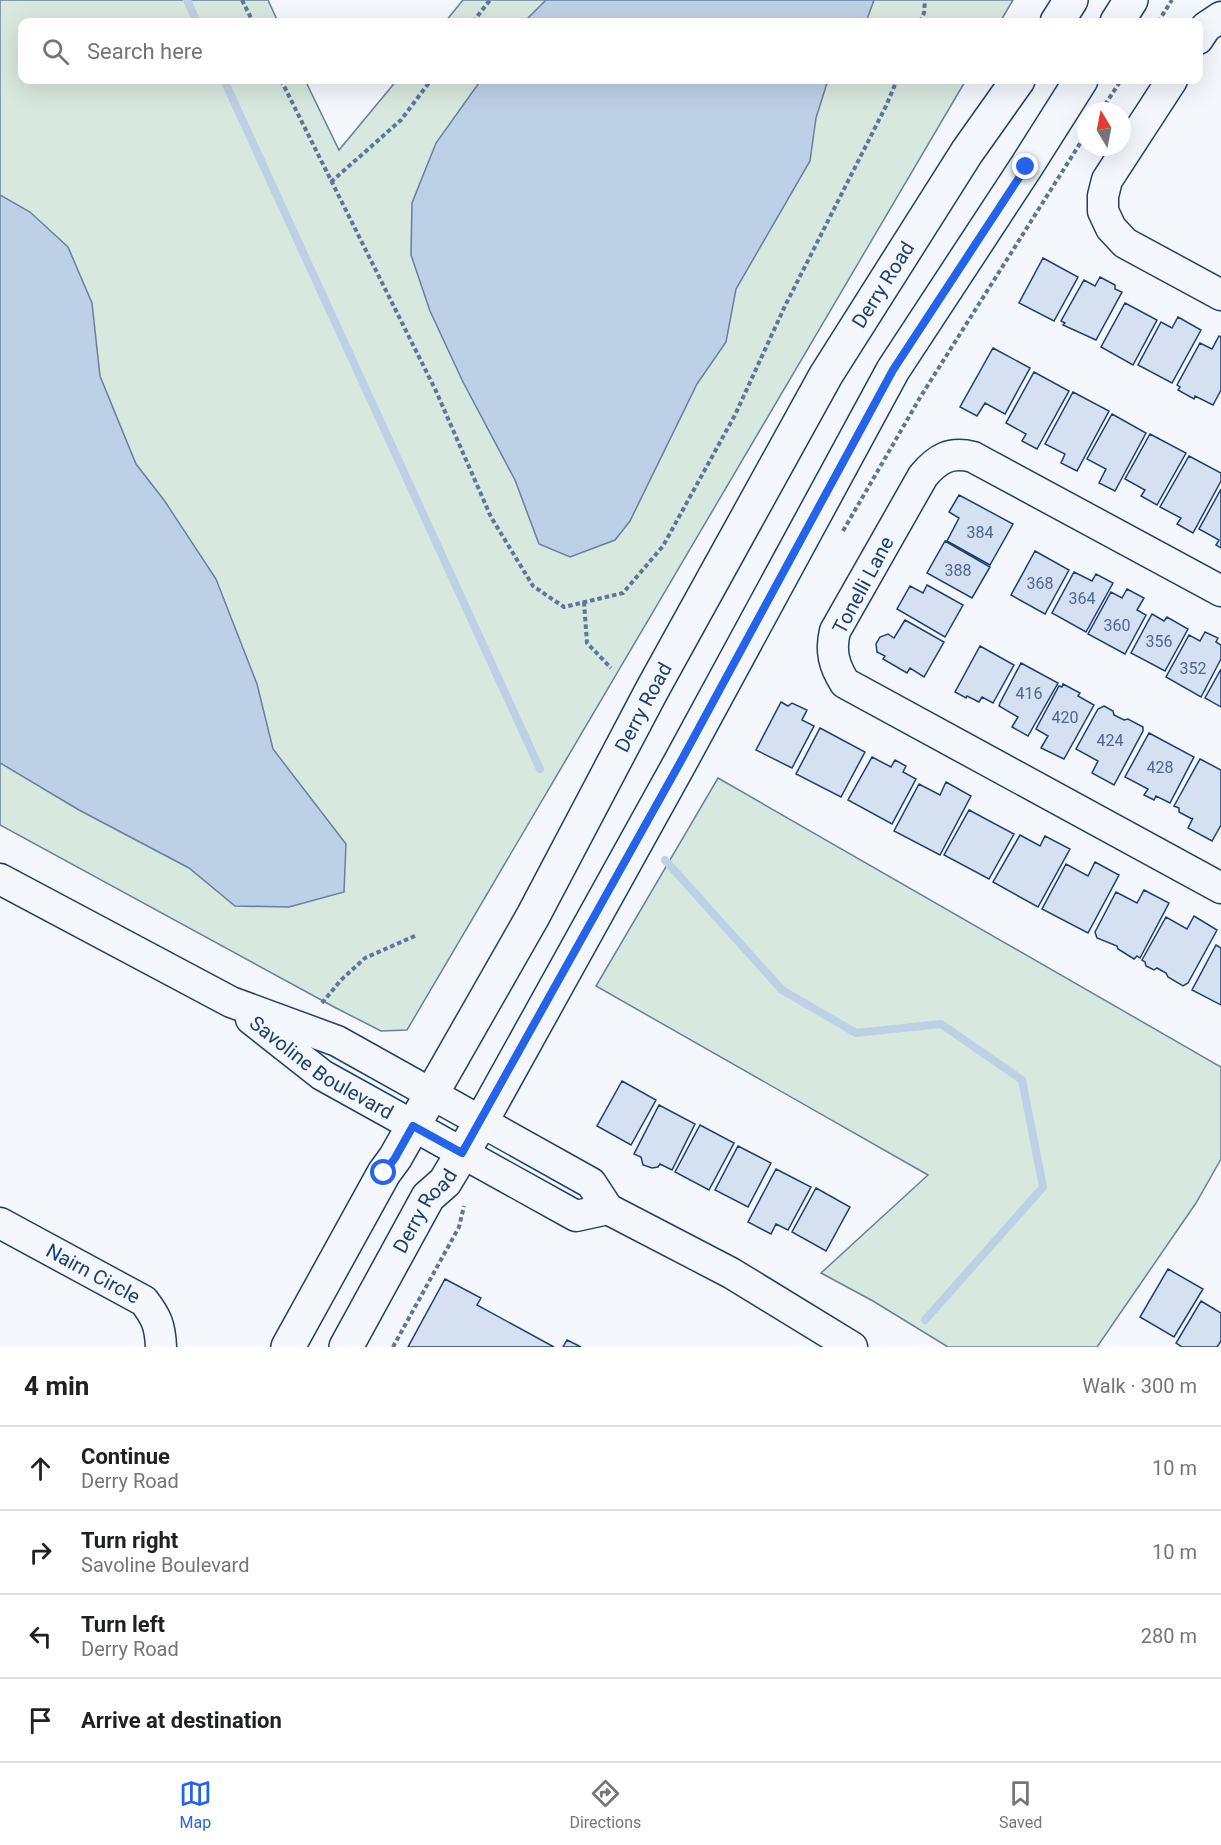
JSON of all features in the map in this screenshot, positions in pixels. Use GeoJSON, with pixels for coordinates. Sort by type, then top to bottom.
{"type":"FeatureCollection","features":[{"type":"Feature","properties":{"kind":"main road"},"geometry":{"type":"LineString","coordinates":[[1060,18],[1071,0]]}},
{"type":"Feature","properties":{"kind":"main road"},"geometry":{"type":"LineString","coordinates":[[1120,18],[1131,0]]}},
{"type":"Feature","properties":{"kind":"main road","name":"Derry Road"},"geometry":{"type":"LineString","coordinates":[[288,1347],[384,1173],[395,1158],[533,916],[652,690],[826,375],[967,153],[1015,84]]}},
{"type":"Feature","properties":{"kind":"main road","name":"Derry Road"},"geometry":{"type":"LineString","coordinates":[[346,1347],[428,1197],[446,1182],[481,1122],[681,761],[893,370],[1078,84]]}},
{"type":"Feature","properties":{"kind":"street"},"geometry":{"type":"LineString","coordinates":[[1203,32],[1221,17]]}},
{"type":"Feature","properties":{"kind":"street"},"geometry":{"type":"LineString","coordinates":[[1169,84],[1107,180],[1102,195],[1103,211],[1111,228],[1125,243],[1221,295]]}},
{"type":"Feature","properties":{"kind":"street","name":"Tonelli Lane"},"geometry":{"type":"LineString","coordinates":[[1221,591],[973,457],[954,454],[941,459],[923,476],[835,631],[833,655],[836,669],[845,683],[1221,888]]}},
{"type":"Feature","properties":{"kind":"street","name":"Savoline Boulevard"},"geometry":{"type":"LineString","coordinates":[[0,879],[231,1002],[337,1041],[591,1183],[609,1209],[731,1273],[852,1347]]}},
{"type":"Feature","properties":{"kind":"street","name":"Savoline Boulevard"},"geometry":{"type":"LineString","coordinates":[[231,1002],[322,1075],[576,1216],[609,1209]]}},
{"type":"Feature","properties":{"kind":"street","name":"Nairn Circle"},"geometry":{"type":"LineString","coordinates":[[0,1223],[144,1301],[160,1329],[161,1347]]}},
{"type":"Feature","properties":{"kind":"path"},"geometry":{"type":"LineString","coordinates":[[242,0],[251,18]]}},
{"type":"Feature","properties":{"kind":"path"},"geometry":{"type":"LineString","coordinates":[[476,18],[490,0]]}},
{"type":"Feature","properties":{"kind":"path"},"geometry":{"type":"LineString","coordinates":[[922,18],[926,0]]}},
{"type":"Feature","properties":{"kind":"path"},"geometry":{"type":"LineString","coordinates":[[1161,18],[1172,0]]}},
{"type":"Feature","properties":{"kind":"path"},"geometry":{"type":"LineString","coordinates":[[283,84],[436,391],[491,517],[533,586],[564,607],[623,593],[663,546],[735,415],[785,306],[895,84]]}},
{"type":"Feature","properties":{"kind":"path"},"geometry":{"type":"LineString","coordinates":[[331,182],[400,120],[428,84]]}},
{"type":"Feature","properties":{"kind":"path"},"geometry":{"type":"LineString","coordinates":[[1107,102],[1118,84]]}},
{"type":"Feature","properties":{"kind":"path"},"geometry":{"type":"LineString","coordinates":[[584,602],[587,643],[611,668]]}},
{"type":"Feature","properties":{"kind":"path"},"geometry":{"type":"LineString","coordinates":[[322,1003],[341,980],[365,958],[417,935]]}},
{"type":"Feature","properties":{"kind":"shaded area"},"geometry":{"type":"Polygon","coordinates":[[[0,0],[268,0],[276,18],[18,18],[18,84],[307,84],[339,150],[394,84],[964,84],[407,1030],[381,1031],[0,825],[0,0]]]}},
{"type":"Feature","properties":{"kind":"shaded area"},"geometry":{"type":"Polygon","coordinates":[[[463,0],[1013,0],[1002,18],[448,18],[463,0]]]}},
{"type":"Feature","properties":{"kind":"shaded area"},"geometry":{"type":"Polygon","coordinates":[[[718,778],[1221,1067],[1221,1159],[1196,1203],[1097,1347],[948,1347],[873,1301],[821,1273],[928,1175],[596,986],[718,778]]]}},
{"type":"Feature","properties":{"kind":"water"},"geometry":{"type":"Polygon","coordinates":[[[546,0],[874,0],[867,18],[528,18],[546,0]]]}},
{"type":"Feature","properties":{"kind":"water"},"geometry":{"type":"Polygon","coordinates":[[[478,84],[827,84],[816,118],[810,161],[736,289],[726,342],[697,384],[630,521],[615,540],[570,557],[539,544],[515,480],[463,382],[430,311],[411,255],[412,203],[436,143],[478,84]]]}},
{"type":"Feature","properties":{"kind":"water"},"geometry":{"type":"Polygon","coordinates":[[[0,195],[30,212],[68,247],[92,303],[100,376],[136,464],[164,500],[216,579],[257,684],[273,749],[346,844],[344,892],[289,907],[235,906],[189,868],[79,810],[0,763],[0,195]]]}},
{"type":"Feature","properties":{"kind":"building"},"geometry":{"type":"Polygon","coordinates":[[[1043,258],[1078,277],[1054,321],[1019,303],[1043,258]]]}},
{"type":"Feature","properties":{"kind":"building"},"geometry":{"type":"Polygon","coordinates":[[[1100,277],[1115,285],[1115,289],[1122,292],[1096,340],[1063,325],[1065,323],[1061,321],[1084,280],[1095,286],[1100,277]]]}},
{"type":"Feature","properties":{"kind":"building"},"geometry":{"type":"Polygon","coordinates":[[[1125,303],[1157,320],[1133,365],[1101,347],[1125,303]]]}},
{"type":"Feature","properties":{"kind":"building"},"geometry":{"type":"Polygon","coordinates":[[[1178,317],[1201,330],[1172,383],[1138,365],[1161,322],[1172,328],[1178,317]]]}},
{"type":"Feature","properties":{"kind":"building"},"geometry":{"type":"Polygon","coordinates":[[[1219,336],[1221,337],[1221,390],[1213,405],[1195,396],[1194,399],[1178,390],[1180,387],[1177,385],[1200,343],[1212,349],[1219,336]]]}},
{"type":"Feature","properties":{"kind":"building"},"geometry":{"type":"Polygon","coordinates":[[[993,348],[1030,368],[1005,414],[985,403],[977,416],[960,407],[993,348]]]}},
{"type":"Feature","properties":{"kind":"building"},"geometry":{"type":"Polygon","coordinates":[[[1034,372],[1069,391],[1037,449],[1022,441],[1026,434],[1006,423],[1034,372]]]}},
{"type":"Feature","properties":{"kind":"building"},"geometry":{"type":"Polygon","coordinates":[[[1073,392],[1109,411],[1077,471],[1061,463],[1065,454],[1045,444],[1073,392]]]}},
{"type":"Feature","properties":{"kind":"building"},"geometry":{"type":"Polygon","coordinates":[[[1112,414],[1146,433],[1115,491],[1099,483],[1106,469],[1087,459],[1112,414]]]}},
{"type":"Feature","properties":{"kind":"building"},"geometry":{"type":"Polygon","coordinates":[[[1150,434],[1186,453],[1157,505],[1141,496],[1145,490],[1125,479],[1150,434]]]}},
{"type":"Feature","properties":{"kind":"building"},"geometry":{"type":"Polygon","coordinates":[[[1189,456],[1221,473],[1221,481],[1193,533],[1177,524],[1181,518],[1160,507],[1189,456]]]}},
{"type":"Feature","properties":{"kind":"building"},"geometry":{"type":"Polygon","coordinates":[[[1221,489],[1221,548],[1216,545],[1219,540],[1199,529],[1221,489]]]}},
{"type":"Feature","properties":{"kind":"building"},"geometry":{"type":"Polygon","coordinates":[[[959,495],[1013,524],[990,565],[947,541],[959,518],[949,512],[959,495]]]}},
{"type":"Feature","properties":{"kind":"building"},"geometry":{"type":"Polygon","coordinates":[[[945,541],[990,567],[972,598],[927,573],[945,541]]]}},
{"type":"Feature","properties":{"kind":"building"},"geometry":{"type":"Polygon","coordinates":[[[1035,551],[1069,570],[1045,614],[1011,595],[1035,551]]]}},
{"type":"Feature","properties":{"kind":"building"},"geometry":{"type":"Polygon","coordinates":[[[1074,572],[1092,581],[1096,574],[1113,583],[1086,632],[1052,613],[1074,572]]]}},
{"type":"Feature","properties":{"kind":"building"},"geometry":{"type":"Polygon","coordinates":[[[927,585],[963,605],[945,637],[897,609],[910,586],[923,593],[927,585]]]}},
{"type":"Feature","properties":{"kind":"building"},"geometry":{"type":"Polygon","coordinates":[[[1127,589],[1144,598],[1137,610],[1146,615],[1125,654],[1088,634],[1111,592],[1122,598],[1127,589]]]}},
{"type":"Feature","properties":{"kind":"building"},"geometry":{"type":"Polygon","coordinates":[[[1152,614],[1164,621],[1167,617],[1188,629],[1165,671],[1131,653],[1152,614]]]}},
{"type":"Feature","properties":{"kind":"building"},"geometry":{"type":"Polygon","coordinates":[[[905,620],[944,642],[924,677],[910,668],[907,673],[883,659],[885,656],[877,652],[876,644],[880,637],[888,634],[894,638],[905,620]]]}},
{"type":"Feature","properties":{"kind":"building"},"geometry":{"type":"Polygon","coordinates":[[[1205,632],[1218,638],[1216,642],[1221,645],[1221,659],[1201,697],[1166,677],[1189,635],[1200,641],[1205,632]]]}},
{"type":"Feature","properties":{"kind":"building"},"geometry":{"type":"Polygon","coordinates":[[[980,646],[1014,665],[993,703],[982,697],[979,702],[955,692],[980,646]]]}},
{"type":"Feature","properties":{"kind":"building"},"geometry":{"type":"Polygon","coordinates":[[[1021,663],[1058,683],[1028,736],[1012,727],[1018,717],[999,706],[1021,663]]]}},
{"type":"Feature","properties":{"kind":"building"},"geometry":{"type":"Polygon","coordinates":[[[1221,669],[1221,707],[1205,698],[1221,669]]]}},
{"type":"Feature","properties":{"kind":"building"},"geometry":{"type":"Polygon","coordinates":[[[1063,684],[1080,693],[1078,696],[1094,705],[1064,759],[1041,748],[1048,736],[1036,729],[1059,686],[1062,687],[1063,684]]]}},
{"type":"Feature","properties":{"kind":"building"},"geometry":{"type":"Polygon","coordinates":[[[781,702],[788,706],[792,703],[807,710],[802,720],[814,726],[792,768],[756,750],[781,702]]]}},
{"type":"Feature","properties":{"kind":"building"},"geometry":{"type":"Polygon","coordinates":[[[1104,706],[1113,711],[1114,715],[1143,727],[1114,785],[1092,773],[1098,761],[1076,749],[1098,709],[1104,706]]]}},
{"type":"Feature","properties":{"kind":"building"},"geometry":{"type":"Polygon","coordinates":[[[820,728],[865,752],[841,797],[796,774],[820,728]]]}},
{"type":"Feature","properties":{"kind":"building"},"geometry":{"type":"Polygon","coordinates":[[[1149,733],[1194,757],[1170,803],[1156,796],[1154,800],[1144,795],[1148,789],[1125,777],[1149,733]]]}},
{"type":"Feature","properties":{"kind":"building"},"geometry":{"type":"Polygon","coordinates":[[[872,757],[891,767],[895,760],[906,766],[903,772],[916,779],[892,824],[848,800],[872,757]]]}},
{"type":"Feature","properties":{"kind":"building"},"geometry":{"type":"Polygon","coordinates":[[[1200,759],[1221,770],[1221,825],[1212,841],[1188,828],[1193,818],[1179,812],[1179,808],[1174,806],[1200,759]]]}},
{"type":"Feature","properties":{"kind":"building"},"geometry":{"type":"Polygon","coordinates":[[[946,782],[971,796],[940,855],[894,831],[919,784],[940,795],[946,782]]]}},
{"type":"Feature","properties":{"kind":"building"},"geometry":{"type":"Polygon","coordinates":[[[969,810],[1014,834],[989,879],[944,855],[969,810]]]}},
{"type":"Feature","properties":{"kind":"building"},"geometry":{"type":"Polygon","coordinates":[[[1020,835],[1040,846],[1045,836],[1070,849],[1038,907],[993,882],[1020,835]]]}},
{"type":"Feature","properties":{"kind":"building"},"geometry":{"type":"Polygon","coordinates":[[[1095,862],[1119,875],[1088,933],[1042,909],[1066,864],[1088,876],[1095,862]]]}},
{"type":"Feature","properties":{"kind":"building"},"geometry":{"type":"Polygon","coordinates":[[[1144,890],[1169,903],[1140,958],[1137,956],[1134,959],[1117,946],[1097,938],[1095,932],[1116,892],[1137,903],[1144,890]]]}},
{"type":"Feature","properties":{"kind":"building"},"geometry":{"type":"Polygon","coordinates":[[[1194,916],[1217,930],[1188,983],[1183,986],[1157,968],[1154,970],[1146,966],[1142,960],[1166,917],[1187,929],[1194,916]]]}},
{"type":"Feature","properties":{"kind":"building"},"geometry":{"type":"Polygon","coordinates":[[[1216,945],[1221,948],[1221,1005],[1192,990],[1216,945]]]}},
{"type":"Feature","properties":{"kind":"building"},"geometry":{"type":"Polygon","coordinates":[[[622,1081],[656,1100],[631,1145],[597,1126],[622,1081]]]}},
{"type":"Feature","properties":{"kind":"building"},"geometry":{"type":"Polygon","coordinates":[[[659,1105],[695,1124],[672,1170],[660,1164],[652,1168],[643,1165],[641,1157],[634,1154],[659,1105]]]}},
{"type":"Feature","properties":{"kind":"building"},"geometry":{"type":"Polygon","coordinates":[[[700,1125],[734,1143],[709,1190],[675,1172],[700,1125]]]}},
{"type":"Feature","properties":{"kind":"building"},"geometry":{"type":"Polygon","coordinates":[[[738,1146],[771,1163],[748,1207],[715,1190],[738,1146]]]}},
{"type":"Feature","properties":{"kind":"building"},"geometry":{"type":"Polygon","coordinates":[[[776,1169],[811,1187],[788,1230],[776,1224],[771,1234],[748,1222],[776,1169]]]}},
{"type":"Feature","properties":{"kind":"building"},"geometry":{"type":"Polygon","coordinates":[[[816,1188],[850,1207],[826,1251],[792,1232],[816,1188]]]}},
{"type":"Feature","properties":{"kind":"building"},"geometry":{"type":"Polygon","coordinates":[[[1168,1269],[1203,1289],[1174,1337],[1140,1317],[1168,1269]]]}},
{"type":"Feature","properties":{"kind":"building"},"geometry":{"type":"Polygon","coordinates":[[[445,1279],[481,1298],[477,1305],[554,1347],[408,1347],[445,1279]]]}},
{"type":"Feature","properties":{"kind":"building"},"geometry":{"type":"Polygon","coordinates":[[[1201,1301],[1221,1313],[1221,1341],[1217,1347],[1182,1347],[1176,1343],[1201,1301]]]}},
{"type":"Feature","properties":{"kind":"building"},"geometry":{"type":"Polygon","coordinates":[[[567,1340],[581,1347],[563,1347],[567,1340]]]}},
{"type":"Feature","properties":{"kind":"waterway"},"geometry":{"type":"LineString","coordinates":[[187,0],[195,18]]}},
{"type":"Feature","properties":{"kind":"waterway"},"geometry":{"type":"LineString","coordinates":[[226,84],[540,769]]}},
{"type":"Feature","properties":{"kind":"waterway"},"geometry":{"type":"LineString","coordinates":[[665,860],[782,990],[856,1033],[941,1024],[1022,1080],[1043,1187],[925,1320]]}},
{"type":"Feature","properties":{"kind":"route"},"geometry":{"type":"LineString","coordinates":[[384,1173],[413,1126],[462,1153],[681,761],[893,370],[1026,167]]}}]}
